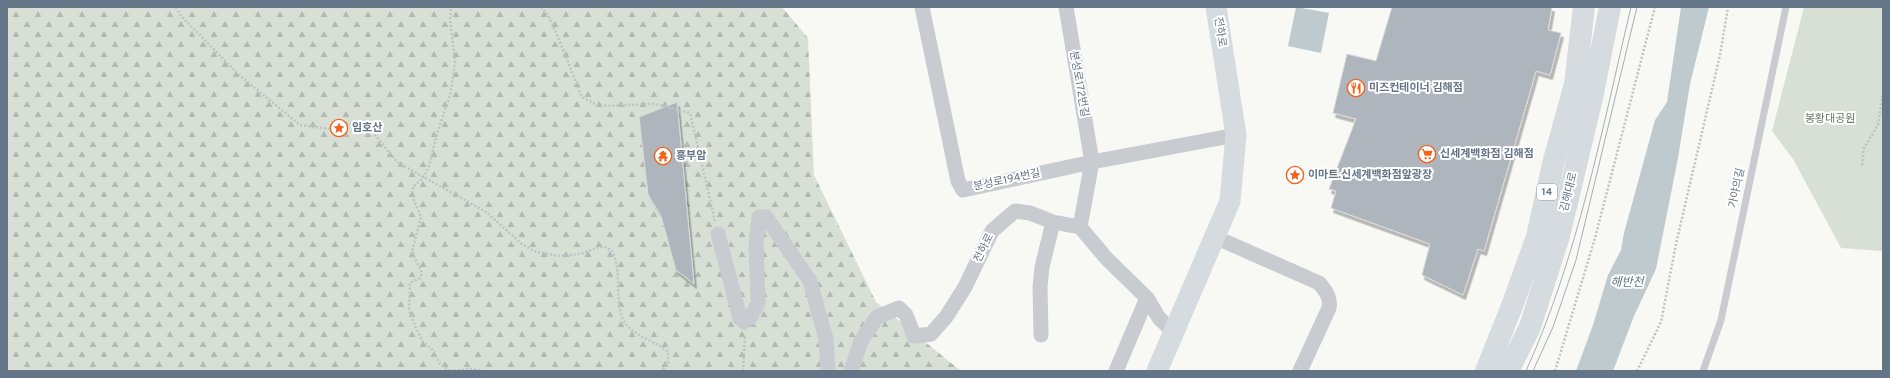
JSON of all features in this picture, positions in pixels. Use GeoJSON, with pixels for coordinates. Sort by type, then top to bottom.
{"type":"FeatureCollection","features":[{"type":"Feature","properties":{"kind":"main road","name":"전하로"},"geometry":{"type":"LineString","coordinates":[[1157,371],[1175,333],[1230,201],[1236,135],[1216,7]]}},
{"type":"Feature","properties":{"kind":"main road","name":"김해대로"},"geometry":{"type":"LineString","coordinates":[[1486,371],[1537,237],[1553,164],[1575,84],[1584,7]]}},
{"type":"Feature","properties":{"kind":"main road","name":"김해대로"},"geometry":{"type":"LineString","coordinates":[[1508,371],[1530,327],[1559,236],[1592,98],[1610,7]]}},
{"type":"Feature","properties":{"kind":"street","name":"분성로194번길"},"geometry":{"type":"LineString","coordinates":[[922,7],[958,181],[963,190],[1092,162],[1236,135]]}},
{"type":"Feature","properties":{"kind":"street","name":"분성로172번길"},"geometry":{"type":"LineString","coordinates":[[1066,7],[1092,162],[1080,227]]}},
{"type":"Feature","properties":{"kind":"street","name":"전하로"},"geometry":{"type":"LineString","coordinates":[[851,371],[860,340],[877,317],[898,308],[906,315],[914,336],[932,334],[965,287],[992,231],[1015,211],[1030,213],[1053,222],[1080,227]]}},
{"type":"Feature","properties":{"kind":"street"},"geometry":{"type":"LineString","coordinates":[[718,234],[740,318],[744,322],[750,318],[758,303],[756,244],[759,217],[766,217],[810,281],[826,339],[828,371]]}},
{"type":"Feature","properties":{"kind":"street"},"geometry":{"type":"LineString","coordinates":[[1041,335],[1040,287],[1042,267],[1053,222]]}},
{"type":"Feature","properties":{"kind":"street"},"geometry":{"type":"LineString","coordinates":[[1080,227],[1112,264],[1147,298],[1159,318],[1175,333]]}},
{"type":"Feature","properties":{"kind":"street"},"geometry":{"type":"LineString","coordinates":[[1215,237],[1319,283],[1328,295],[1330,302],[1329,308],[1300,371]]}},
{"type":"Feature","properties":{"kind":"street"},"geometry":{"type":"LineString","coordinates":[[1116,371],[1147,298]]}},
{"type":"Feature","properties":{"kind":"lane","name":"가야의길"},"geometry":{"type":"LineString","coordinates":[[1703,371],[1721,320],[1786,7]]}},
{"type":"Feature","properties":{"kind":"path"},"geometry":{"type":"LineString","coordinates":[[176,7],[181,16],[239,75],[300,125],[336,130],[347,123],[371,130],[397,162],[423,178],[486,212],[522,244],[536,252],[560,256],[580,254],[599,247],[606,247],[612,251],[616,263],[620,307],[623,320],[632,330],[668,352],[668,363],[662,371]]}},
{"type":"Feature","properties":{"kind":"path"},"geometry":{"type":"LineString","coordinates":[[451,7],[450,20],[455,61],[452,92],[437,134],[430,166],[423,178],[413,188],[412,196],[421,217],[412,252],[422,273],[420,278],[410,284],[409,310],[423,342],[432,349],[440,364],[450,371],[472,369],[483,371]]}},
{"type":"Feature","properties":{"kind":"path"},"geometry":{"type":"LineString","coordinates":[[541,7],[555,30],[582,97],[599,106],[655,104],[690,113],[718,234]]}},
{"type":"Feature","properties":{"kind":"path"},"geometry":{"type":"LineString","coordinates":[[1555,371],[1595,238],[1655,7]]}},
{"type":"Feature","properties":{"kind":"path"},"geometry":{"type":"LineString","coordinates":[[1638,371],[1661,322],[1676,244],[1720,55],[1728,7]]}},
{"type":"Feature","properties":{"kind":"path"},"geometry":{"type":"LineString","coordinates":[[1862,165],[1864,148],[1878,125],[1883,93]]}},
{"type":"Feature","properties":{"kind":"path"},"geometry":{"type":"LineString","coordinates":[[744,322],[744,371]]}},
{"type":"Feature","properties":{"kind":"green space"},"geometry":{"type":"Polygon","coordinates":[[[7,7],[782,7],[808,38],[814,175],[876,302],[961,371],[7,371],[7,7]]]}},
{"type":"Feature","properties":{"kind":"green space","name":"봉황대공원"},"geometry":{"type":"Polygon","coordinates":[[[1804,7],[1883,7],[1883,251],[1841,248],[1793,159],[1772,131],[1804,7]]]}},
{"type":"Feature","properties":{"kind":"water"},"geometry":{"type":"Polygon","coordinates":[[[1296,7],[1329,13],[1321,53],[1288,46],[1296,7]]]}},
{"type":"Feature","properties":{"kind":"water","name":"해반천"},"geometry":{"type":"Polygon","coordinates":[[[1681,7],[1709,7],[1690,84],[1678,158],[1656,269],[1634,316],[1613,371],[1576,371],[1593,325],[1608,275],[1621,250],[1624,233],[1655,120],[1667,102],[1681,7]]]}},
{"type":"Feature","properties":{"kind":"building","name":"신세계백화점 김해점"},"geometry":{"type":"Polygon","coordinates":[[[1392,7],[1552,7],[1548,30],[1561,33],[1550,75],[1536,71],[1484,251],[1478,249],[1463,295],[1422,275],[1430,244],[1331,208],[1336,191],[1329,189],[1356,119],[1333,113],[1347,54],[1376,61],[1392,7]]]}},
{"type":"Feature","properties":{"kind":"building","name":"흥부암"},"geometry":{"type":"Polygon","coordinates":[[[677,102],[694,284],[676,270],[661,216],[648,194],[639,117],[677,102]]]}},
{"type":"Feature","properties":{"kind":"tram line"},"geometry":{"type":"LineString","coordinates":[[1526,371],[1560,283],[1574,238],[1599,146],[1631,7]]}},
{"type":"Feature","properties":{"kind":"tram line"},"geometry":{"type":"LineString","coordinates":[[1533,371],[1553,327],[1576,260],[1637,7]]}},
{"type":"Feature","properties":{"kind":"place","name":"미즈컨테이너 김해점"},"geometry":{"type":"Point","coordinates":[1356,88]}},
{"type":"Feature","properties":{"kind":"place","name":"임호산"},"geometry":{"type":"Point","coordinates":[339,128]}},
{"type":"Feature","properties":{"kind":"place","name":"신세계백화점 김해점"},"geometry":{"type":"Point","coordinates":[1427,154]}},
{"type":"Feature","properties":{"kind":"place","name":"흥부암"},"geometry":{"type":"Point","coordinates":[663,156]}},
{"type":"Feature","properties":{"kind":"place","name":"이마트.신세계백화점앞광장"},"geometry":{"type":"Point","coordinates":[1295,175]}}]}
